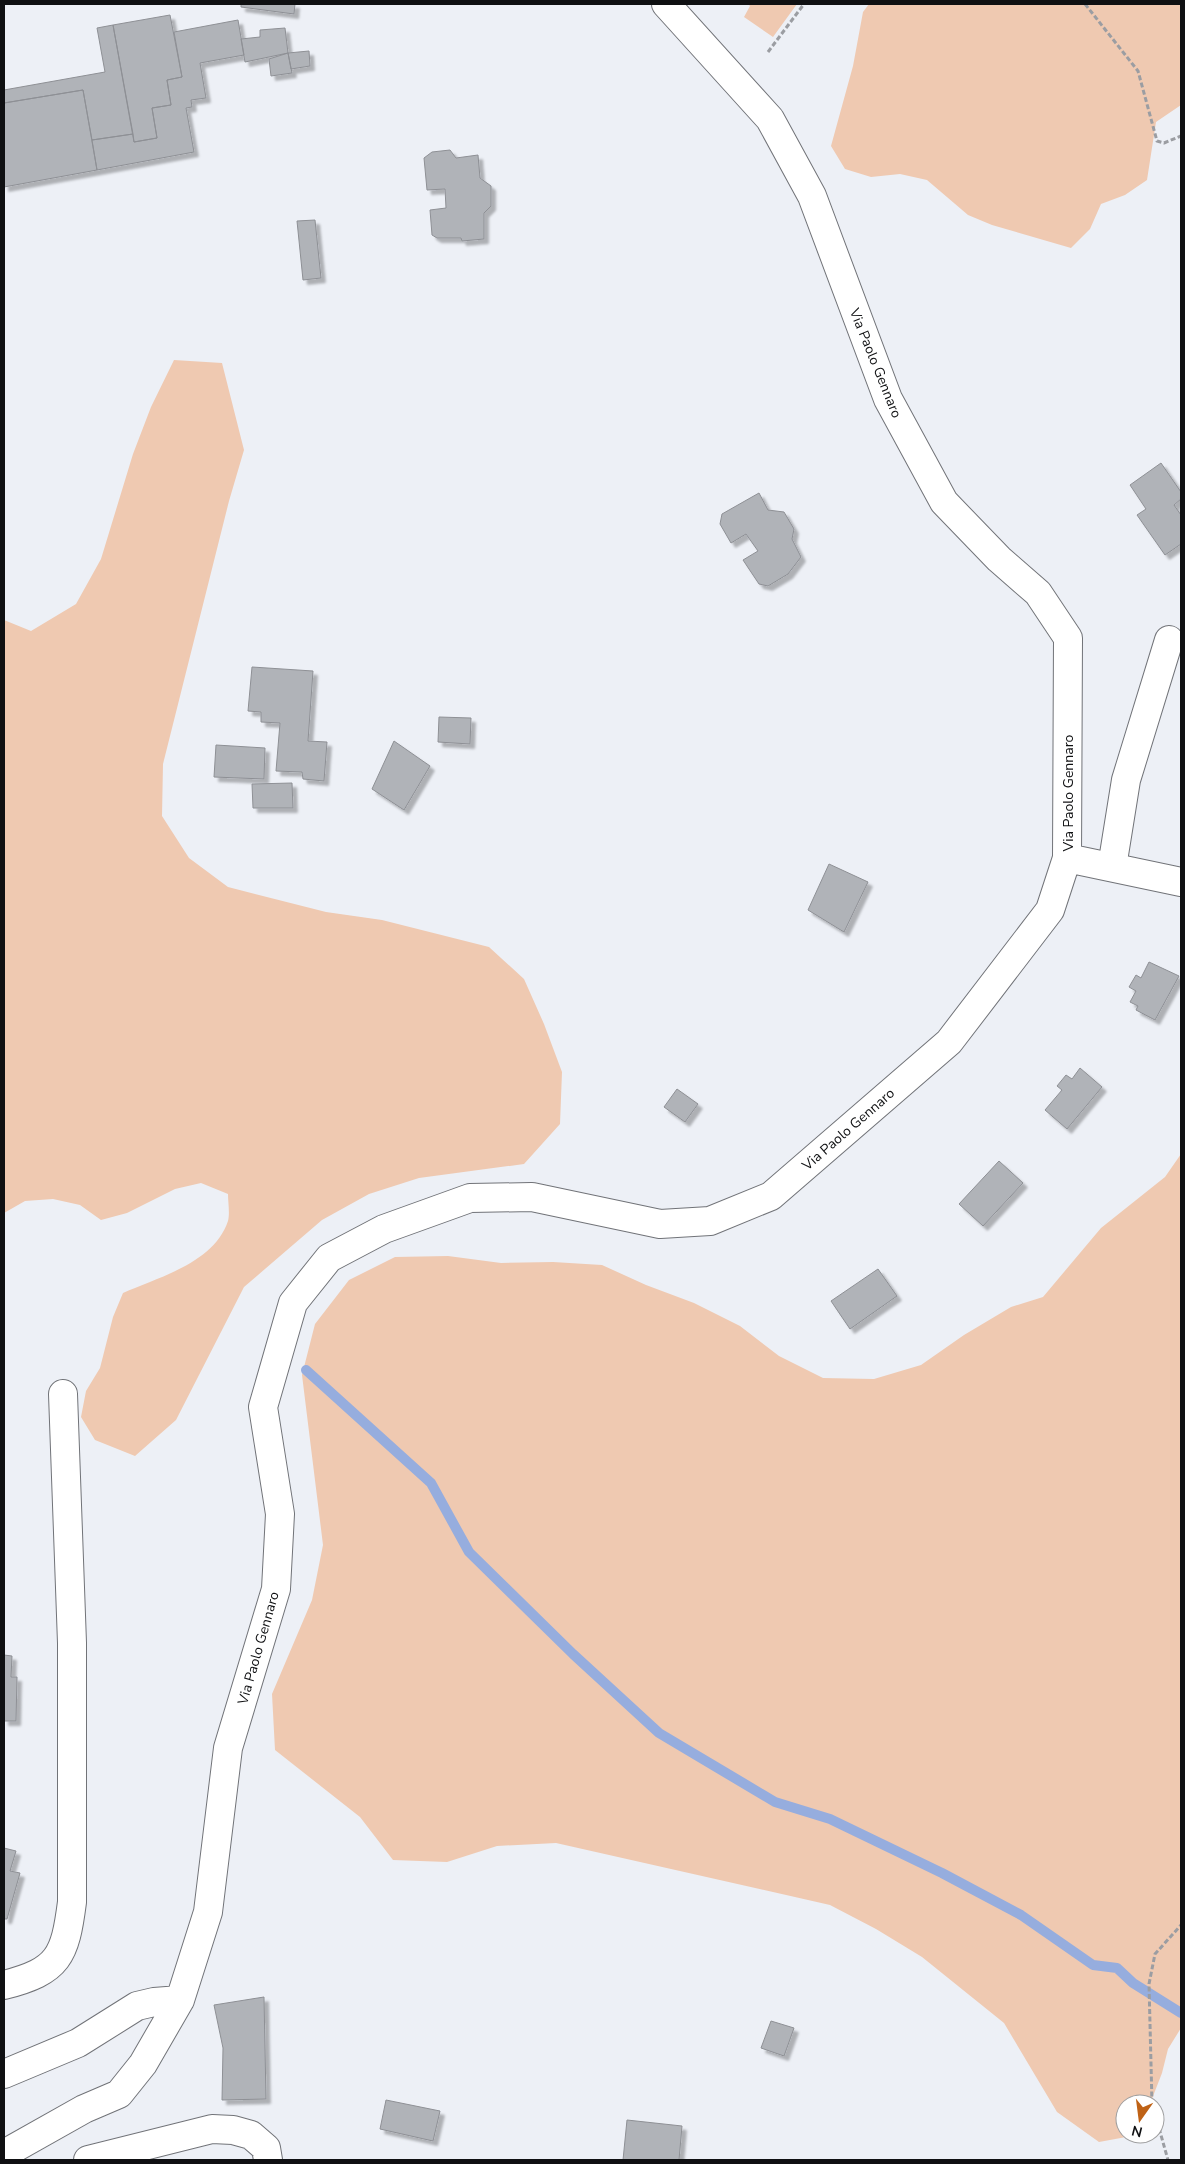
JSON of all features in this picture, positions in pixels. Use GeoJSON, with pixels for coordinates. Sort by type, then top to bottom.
{"type":"FeatureCollection","features":[{"type":"Feature","properties":{"kind":"street","name":"Via Paolo Gennaro"},"geometry":{"type":"LineString","coordinates":[[4,2154],[84,2109],[119,2094],[143,2064],[180,2000],[208,1912],[228,1748],[276,1589],[280,1514],[263,1407],[293,1303],[329,1258],[384,1229],[470,1198],[532,1197],[660,1224],[710,1221],[771,1196],[949,1042],[1050,910],[1067,858],[1068,638],[1038,592],[999,559],[944,502],[888,398],[812,196],[770,119],[666,4]]}},
{"type":"Feature","properties":{"kind":"street"},"geometry":{"type":"LineString","coordinates":[[1112,868],[1126,780],[1169,640]]}},
{"type":"Feature","properties":{"kind":"street"},"geometry":{"type":"LineString","coordinates":[[1067,858],[1181,882]]}},
{"type":"Feature","properties":{"kind":"street"},"geometry":{"type":"LineString","coordinates":[[4,1985],[26,1980],[48,1969],[62,1952],[69,1928],[72,1902],[72,1643],[62,1394]]}},
{"type":"Feature","properties":{"kind":"street"},"geometry":{"type":"LineString","coordinates":[[4,2074],[78,2043],[137,2006],[154,2002],[180,2000]]}},
{"type":"Feature","properties":{"kind":"street"},"geometry":{"type":"LineString","coordinates":[[88,2160],[212,2129],[234,2130],[250,2135],[266,2148],[268,2160]]}},
{"type":"Feature","properties":{"kind":"path"},"geometry":{"type":"LineString","coordinates":[[768,52],[804,4]]}},
{"type":"Feature","properties":{"kind":"path"},"geometry":{"type":"LineString","coordinates":[[1086,4],[1138,71],[1157,141],[1164,143],[1181,136]]}},
{"type":"Feature","properties":{"kind":"path"},"geometry":{"type":"LineString","coordinates":[[1152,2094],[1149,1984],[1155,1954],[1181,1925]]}},
{"type":"Feature","properties":{"kind":"path"},"geometry":{"type":"LineString","coordinates":[[1163,2144],[1168,2160]]}},
{"type":"Feature","properties":{"kind":"shaded area"},"geometry":{"type":"Polygon","coordinates":[[[748,4],[797,4],[773,37],[744,17],[750,6],[748,4]]]}},
{"type":"Feature","properties":{"kind":"shaded area"},"geometry":{"type":"Polygon","coordinates":[[[869,4],[1181,4],[1181,105],[1156,122],[1147,180],[1125,195],[1101,204],[1090,229],[1071,248],[992,225],[968,215],[927,180],[900,174],[871,177],[845,169],[831,146],[853,66],[863,12],[869,4]]]}},
{"type":"Feature","properties":{"kind":"shaded area"},"geometry":{"type":"Polygon","coordinates":[[[174,360],[222,363],[244,450],[229,501],[163,764],[162,816],[189,858],[228,887],[326,912],[382,920],[489,947],[524,979],[562,1072],[560,1124],[524,1164],[419,1178],[369,1194],[322,1220],[244,1287],[176,1420],[135,1456],[95,1440],[81,1417],[86,1391],[100,1368],[113,1317],[123,1293],[184,1267],[211,1248],[221,1235],[228,1221],[228,1194],[201,1183],[175,1189],[127,1213],[101,1220],[80,1205],[53,1199],[25,1201],[4,1213],[4,620],[31,631],[76,604],[101,559],[133,454],[151,407],[174,360]]]}},
{"type":"Feature","properties":{"kind":"shaded area"},"geometry":{"type":"Polygon","coordinates":[[[1181,1154],[1181,2028],[1168,2049],[1154,2094],[1115,2094],[1115,2139],[1099,2142],[1057,2112],[1004,2023],[922,1957],[876,1929],[830,1905],[556,1843],[497,1846],[447,1862],[393,1860],[360,1817],[275,1750],[272,1694],[312,1600],[323,1545],[302,1375],[315,1324],[349,1280],[395,1257],[448,1256],[501,1263],[553,1262],[602,1265],[646,1285],[694,1303],[740,1326],[779,1356],[823,1378],[874,1379],[921,1365],[964,1335],[1011,1307],[1043,1297],[1101,1228],[1165,1177],[1181,1154]]]}},
{"type":"Feature","properties":{"kind":"building"},"geometry":{"type":"Polygon","coordinates":[[[241,4],[295,4],[294,14],[241,7],[241,4]]]}},
{"type":"Feature","properties":{"kind":"building"},"geometry":{"type":"Polygon","coordinates":[[[170,15],[182,77],[167,80],[171,105],[152,108],[157,138],[134,142],[113,25],[170,15]]]}},
{"type":"Feature","properties":{"kind":"building"},"geometry":{"type":"Polygon","coordinates":[[[238,20],[244,55],[200,63],[206,98],[191,100],[192,107],[186,108],[194,152],[97,170],[92,140],[133,134],[134,142],[157,138],[152,108],[171,105],[167,80],[182,77],[174,32],[238,20]]]}},
{"type":"Feature","properties":{"kind":"building"},"geometry":{"type":"Polygon","coordinates":[[[113,25],[133,134],[92,140],[83,90],[4,103],[4,90],[105,72],[97,28],[113,25]]]}},
{"type":"Feature","properties":{"kind":"building"},"geometry":{"type":"Polygon","coordinates":[[[285,28],[288,53],[245,62],[241,39],[260,37],[260,30],[285,28]]]}},
{"type":"Feature","properties":{"kind":"building"},"geometry":{"type":"Polygon","coordinates":[[[309,51],[310,66],[291,69],[288,53],[309,51]]]}},
{"type":"Feature","properties":{"kind":"building"},"geometry":{"type":"Polygon","coordinates":[[[288,53],[292,73],[271,76],[269,59],[288,53]]]}},
{"type":"Feature","properties":{"kind":"building"},"geometry":{"type":"Polygon","coordinates":[[[83,90],[97,170],[4,187],[4,103],[83,90]]]}},
{"type":"Feature","properties":{"kind":"building"},"geometry":{"type":"Polygon","coordinates":[[[450,150],[456,158],[478,155],[480,178],[491,186],[491,206],[484,213],[484,239],[462,241],[461,238],[437,238],[432,235],[430,210],[446,208],[445,189],[427,190],[424,158],[432,152],[450,150]]]}},
{"type":"Feature","properties":{"kind":"building"},"geometry":{"type":"Polygon","coordinates":[[[315,220],[321,278],[303,280],[297,221],[315,220]]]}},
{"type":"Feature","properties":{"kind":"building"},"geometry":{"type":"Polygon","coordinates":[[[1161,463],[1181,492],[1181,499],[1174,505],[1181,515],[1181,544],[1165,555],[1137,515],[1146,509],[1130,485],[1161,463]]]}},
{"type":"Feature","properties":{"kind":"building"},"geometry":{"type":"Polygon","coordinates":[[[759,493],[768,510],[784,512],[794,529],[792,539],[801,557],[788,574],[768,586],[759,584],[743,560],[758,551],[746,534],[731,543],[720,524],[722,514],[759,493]]]}},
{"type":"Feature","properties":{"kind":"building"},"geometry":{"type":"Polygon","coordinates":[[[252,667],[313,671],[308,741],[327,742],[324,781],[303,779],[302,772],[276,771],[280,723],[261,722],[261,712],[248,711],[252,667]]]}},
{"type":"Feature","properties":{"kind":"building"},"geometry":{"type":"Polygon","coordinates":[[[439,717],[471,718],[470,744],[438,742],[439,717]]]}},
{"type":"Feature","properties":{"kind":"building"},"geometry":{"type":"Polygon","coordinates":[[[394,741],[430,766],[404,810],[372,789],[394,741]]]}},
{"type":"Feature","properties":{"kind":"building"},"geometry":{"type":"Polygon","coordinates":[[[216,745],[265,748],[264,779],[214,777],[216,745]]]}},
{"type":"Feature","properties":{"kind":"building"},"geometry":{"type":"Polygon","coordinates":[[[292,783],[293,808],[253,808],[252,784],[292,783]]]}},
{"type":"Feature","properties":{"kind":"building"},"geometry":{"type":"Polygon","coordinates":[[[829,864],[868,882],[844,932],[808,910],[829,864]]]}},
{"type":"Feature","properties":{"kind":"building"},"geometry":{"type":"Polygon","coordinates":[[[1149,962],[1179,976],[1155,1020],[1136,1010],[1138,1006],[1130,1002],[1136,991],[1129,987],[1136,975],[1141,978],[1149,962]]]}},
{"type":"Feature","properties":{"kind":"building"},"geometry":{"type":"Polygon","coordinates":[[[1080,1068],[1102,1087],[1067,1129],[1045,1110],[1062,1090],[1057,1086],[1066,1075],[1072,1079],[1080,1068]]]}},
{"type":"Feature","properties":{"kind":"building"},"geometry":{"type":"Polygon","coordinates":[[[677,1089],[698,1104],[685,1122],[664,1107],[677,1089]]]}},
{"type":"Feature","properties":{"kind":"building"},"geometry":{"type":"Polygon","coordinates":[[[999,1161],[1023,1183],[983,1226],[959,1204],[999,1161]]]}},
{"type":"Feature","properties":{"kind":"building"},"geometry":{"type":"Polygon","coordinates":[[[878,1269],[897,1296],[850,1329],[831,1301],[878,1269]]]}},
{"type":"Feature","properties":{"kind":"building"},"geometry":{"type":"Polygon","coordinates":[[[4,1655],[12,1656],[11,1677],[17,1677],[16,1721],[4,1721],[4,1655]]]}},
{"type":"Feature","properties":{"kind":"building"},"geometry":{"type":"Polygon","coordinates":[[[4,1848],[16,1851],[10,1871],[20,1873],[7,1919],[4,1919],[4,1848]]]}},
{"type":"Feature","properties":{"kind":"building"},"geometry":{"type":"Polygon","coordinates":[[[264,1997],[266,2099],[222,2100],[223,2048],[214,2005],[264,1997]]]}},
{"type":"Feature","properties":{"kind":"building"},"geometry":{"type":"Polygon","coordinates":[[[771,2021],[794,2028],[784,2056],[761,2048],[771,2021]]]}},
{"type":"Feature","properties":{"kind":"building"},"geometry":{"type":"Polygon","coordinates":[[[386,2100],[440,2111],[433,2141],[380,2129],[386,2100]]]}},
{"type":"Feature","properties":{"kind":"building"},"geometry":{"type":"Polygon","coordinates":[[[627,2120],[682,2126],[679,2160],[623,2160],[627,2120]]]}},
{"type":"Feature","properties":{"kind":"waterway"},"geometry":{"type":"LineString","coordinates":[[306,1370],[431,1483],[469,1552],[573,1654],[659,1733],[775,1802],[830,1819],[942,1873],[1021,1915],[1093,1965],[1117,1968],[1133,1983],[1181,2013]]}}]}
